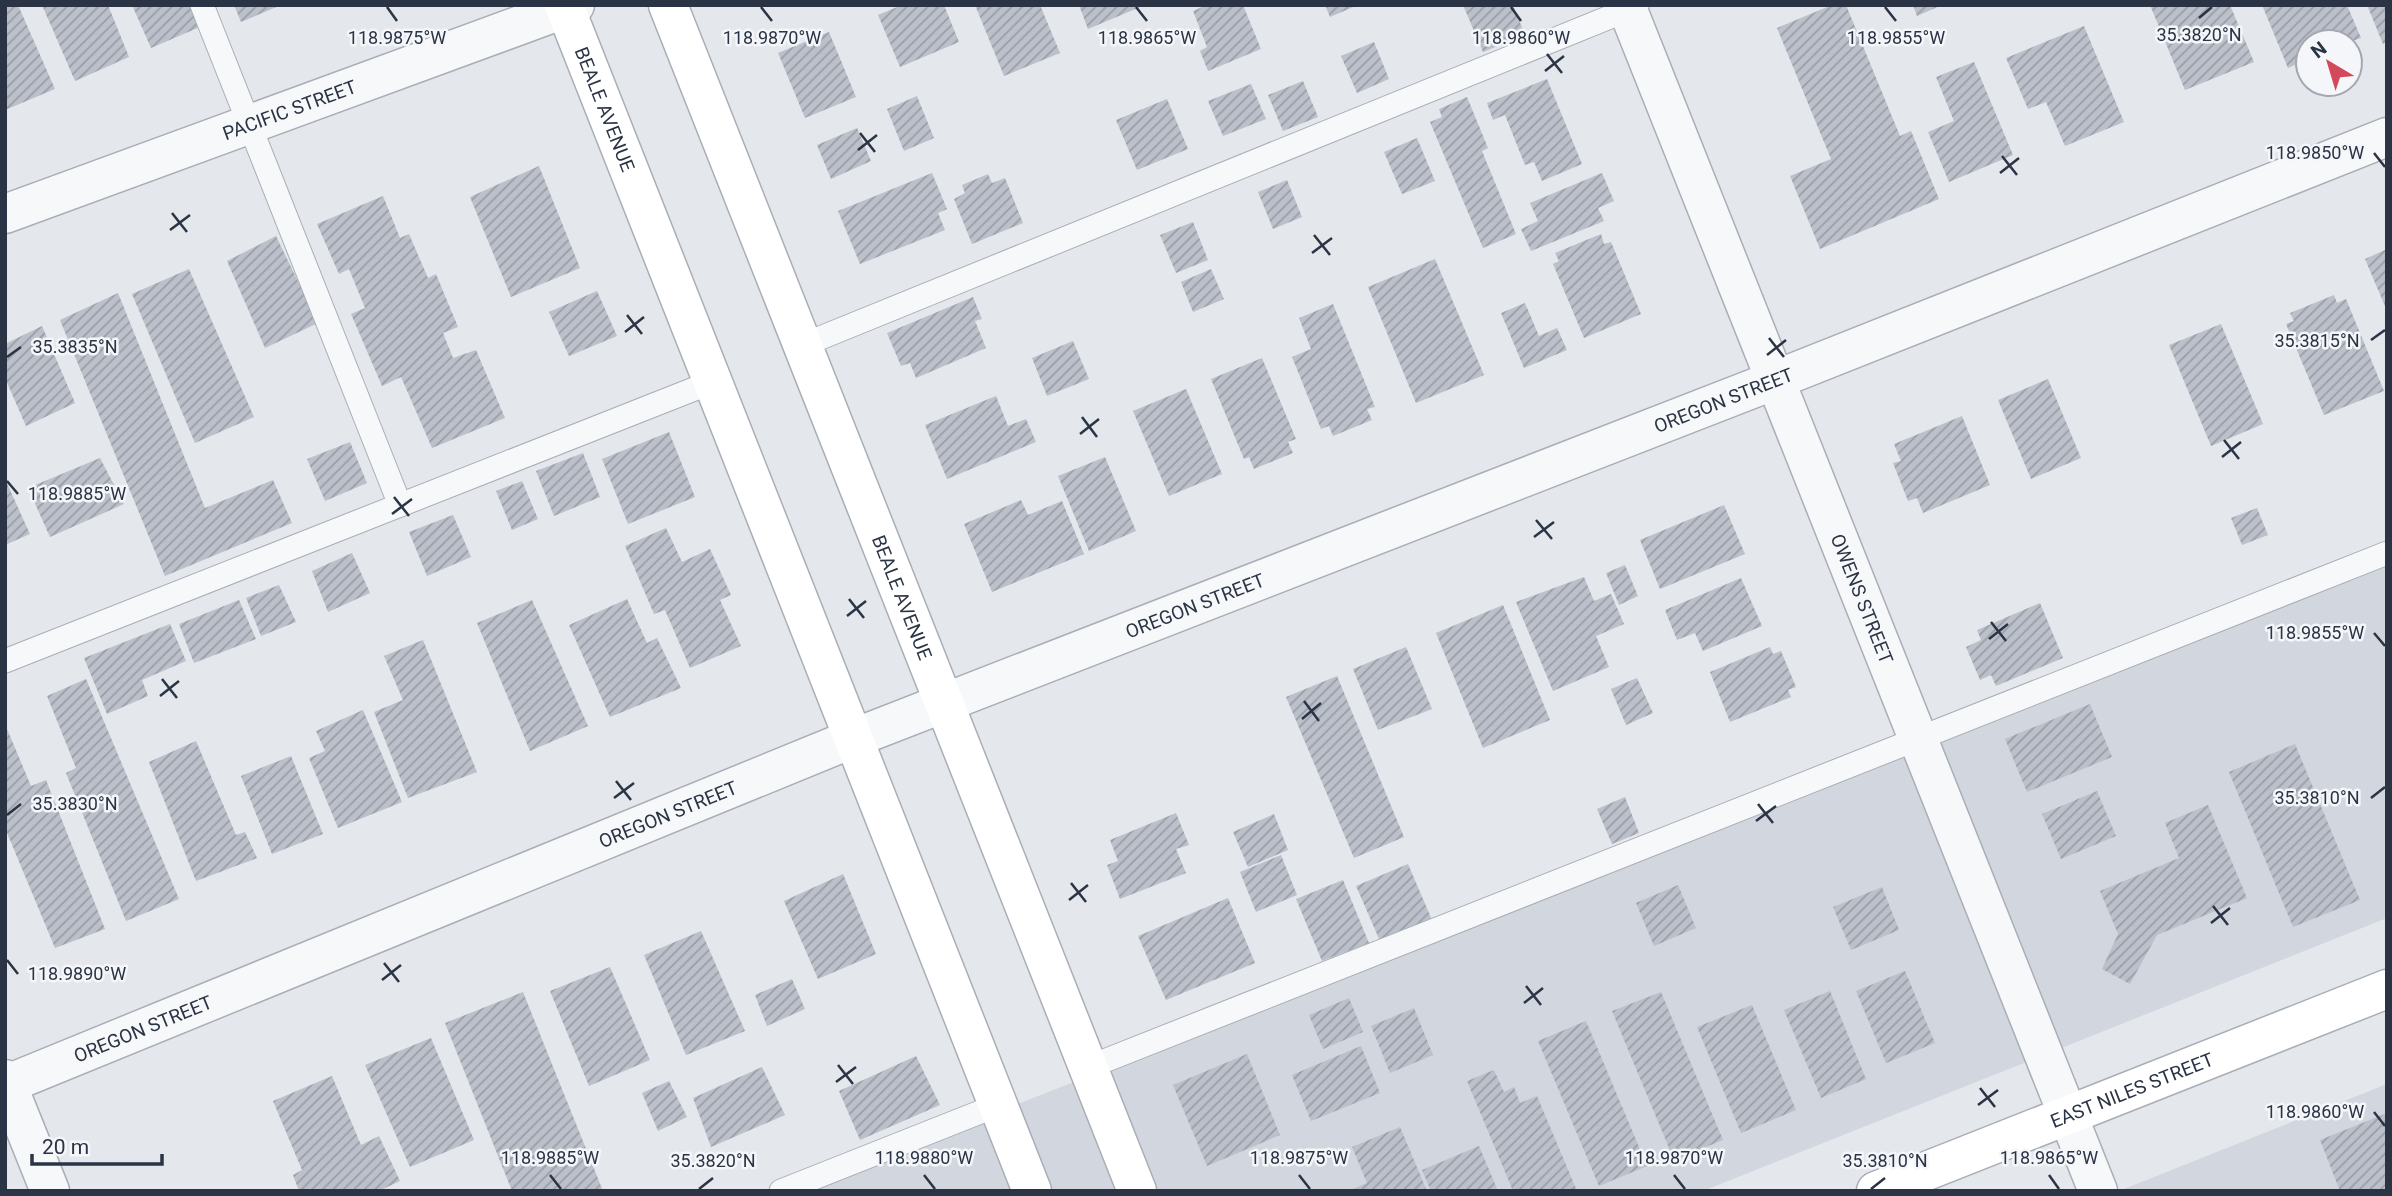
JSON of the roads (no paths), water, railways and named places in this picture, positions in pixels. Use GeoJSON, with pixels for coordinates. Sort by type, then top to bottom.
{"type":"FeatureCollection","features":[{"type":"Feature","properties":{"kind":"main road","name":"BEALE AVENUE"},"geometry":{"type":"LineString","coordinates":[[668,5],[1138,1191]]}},
{"type":"Feature","properties":{"kind":"main road","name":"BEALE AVENUE"},"geometry":{"type":"LineString","coordinates":[[568,7],[712,382],[1032,1191]]}},
{"type":"Feature","properties":{"kind":"main road","name":"EAST NILES STREET"},"geometry":{"type":"LineString","coordinates":[[1876,1191],[2387,989]]}},
{"type":"Feature","properties":{"kind":"street","name":"PACIFIC STREET"},"geometry":{"type":"LineString","coordinates":[[5,214],[568,7]]}},
{"type":"Feature","properties":{"kind":"street","name":"OWENS STREET"},"geometry":{"type":"LineString","coordinates":[[1631,7],[1775,380],[2098,1191]]}},
{"type":"Feature","properties":{"kind":"street","name":"OREGON STREET"},"geometry":{"type":"LineString","coordinates":[[6,1083],[854,738],[1775,380],[2387,136]]}},
{"type":"Feature","properties":{"kind":"street"},"geometry":{"type":"LineString","coordinates":[[6,1083],[50,1191]]}},
{"type":"Feature","properties":{"kind":"lane"},"geometry":{"type":"LineString","coordinates":[[202,5],[400,505]]}},
{"type":"Feature","properties":{"kind":"lane"},"geometry":{"type":"LineString","coordinates":[[803,345],[1631,7]]}},
{"type":"Feature","properties":{"kind":"lane"},"geometry":{"type":"LineString","coordinates":[[5,661],[712,382]]}},
{"type":"Feature","properties":{"kind":"lane"},"geometry":{"type":"LineString","coordinates":[[1089,1067],[2387,552]]}},
{"type":"Feature","properties":{"kind":"lane"},"geometry":{"type":"LineString","coordinates":[[781,1191],[998,1105]]}}]}
